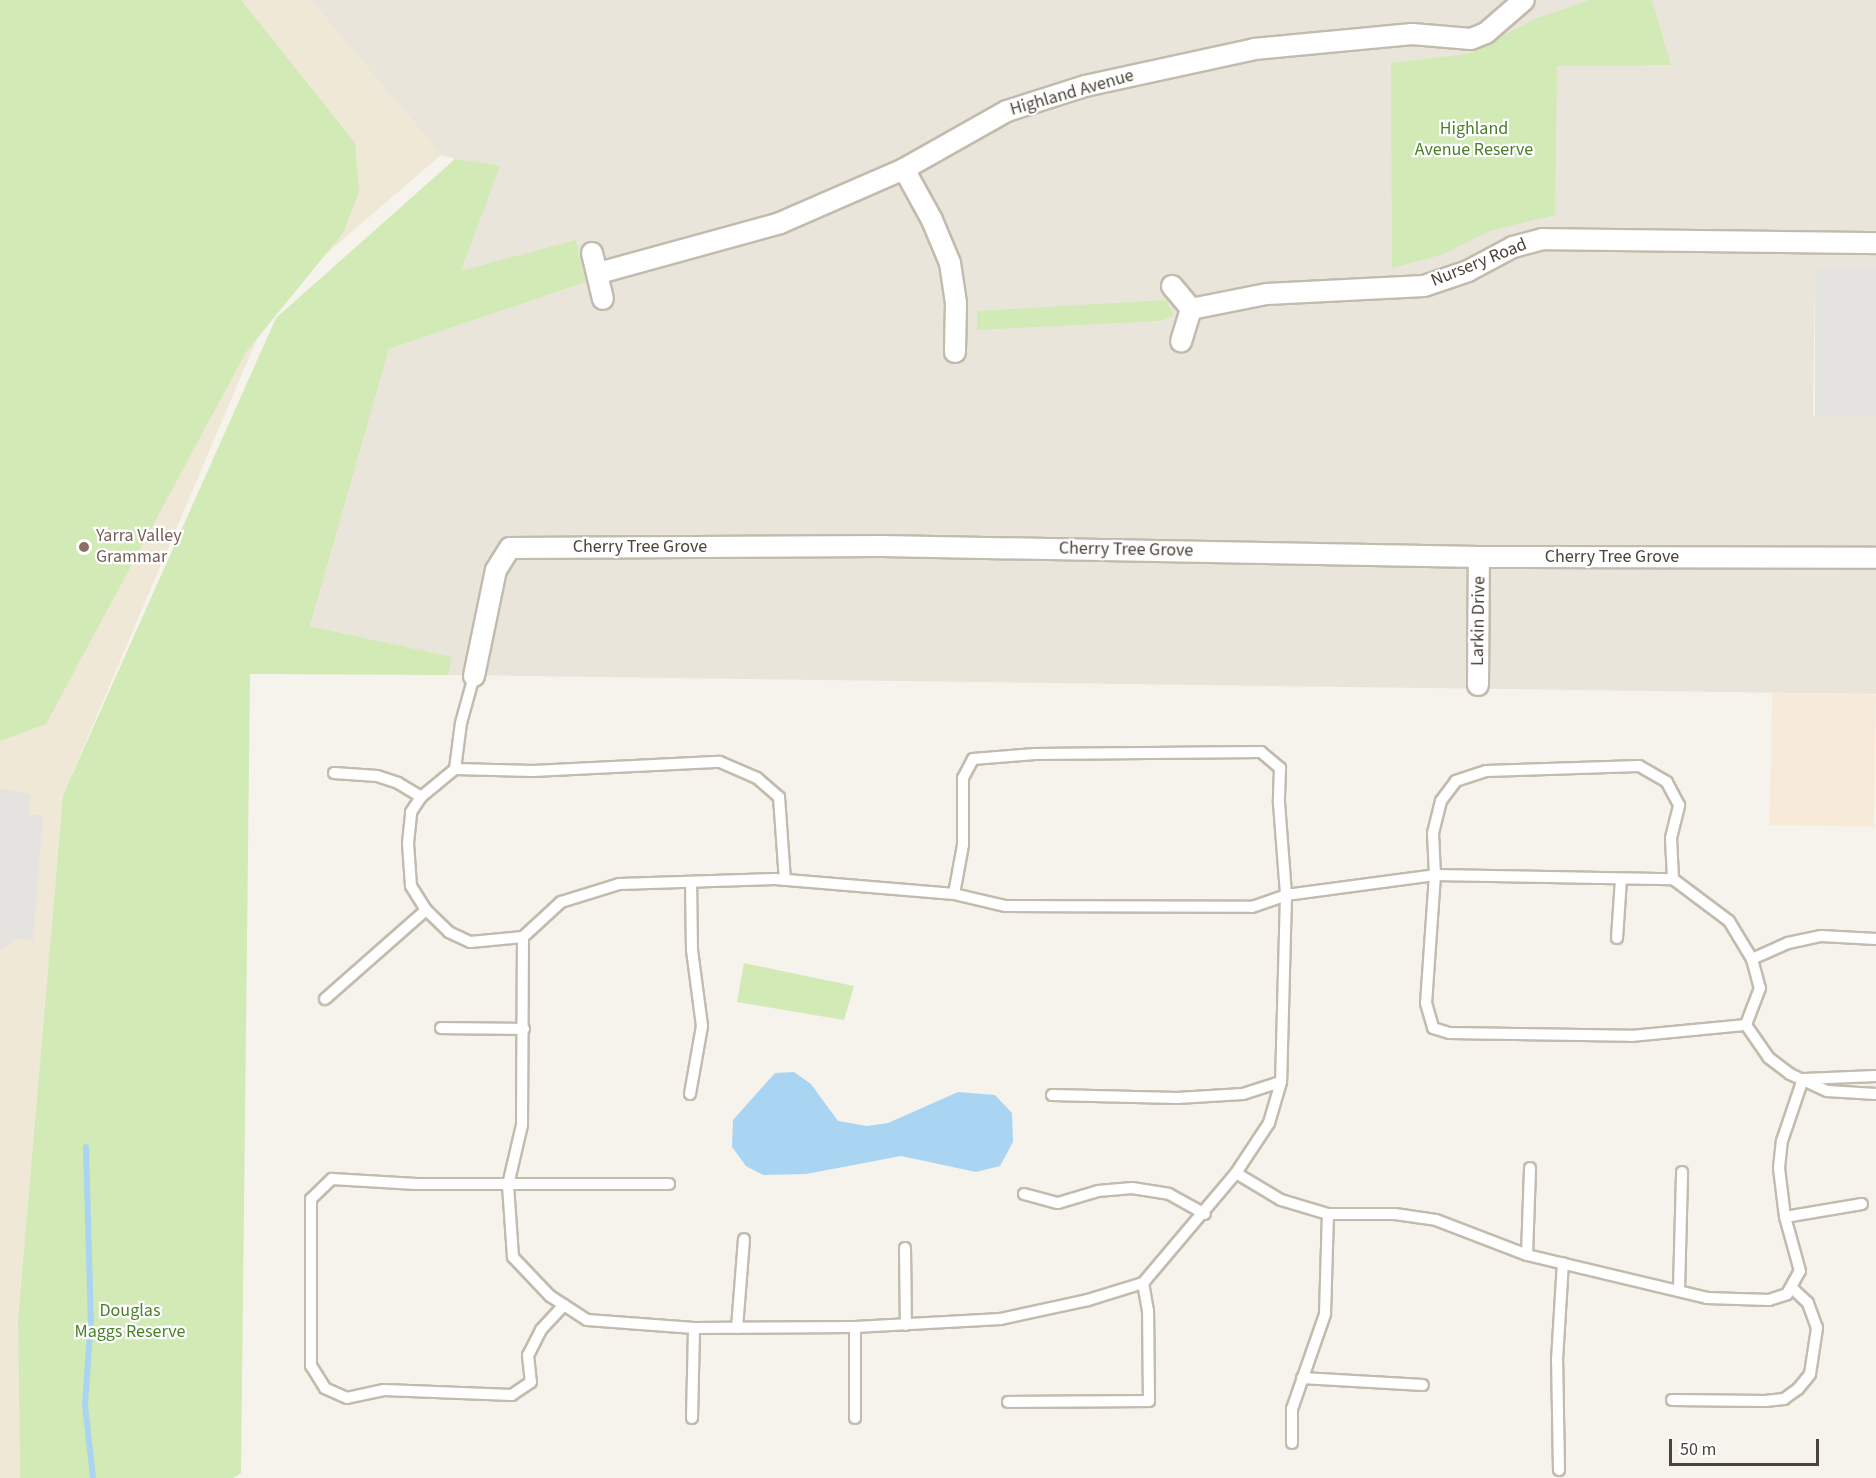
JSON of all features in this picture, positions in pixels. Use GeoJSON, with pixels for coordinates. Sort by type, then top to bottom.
{"type":"FeatureCollection","features":[{"type":"Feature","properties":{"kind":"street","name":"Highland Avenue"},"geometry":{"type":"LineString","coordinates":[[599,273],[780,223],[904,169],[1007,111],[1084,86],[1254,49],[1412,34],[1471,39],[1486,33],[1524,0]]}},
{"type":"Feature","properties":{"kind":"street"},"geometry":{"type":"LineString","coordinates":[[904,169],[932,220],[950,263],[956,303],[955,352]]}},
{"type":"Feature","properties":{"kind":"street","name":"Nursery Road"},"geometry":{"type":"LineString","coordinates":[[1191,309],[1268,294],[1424,286],[1468,271],[1513,247],[1543,239],[1876,243]]}},
{"type":"Feature","properties":{"kind":"street"},"geometry":{"type":"LineString","coordinates":[[592,253],[599,273],[603,299]]}},
{"type":"Feature","properties":{"kind":"street"},"geometry":{"type":"LineString","coordinates":[[1172,286],[1191,309],[1181,341]]}},
{"type":"Feature","properties":{"kind":"street","name":"Cherry Tree Grove"},"geometry":{"type":"LineString","coordinates":[[474,676],[496,570],[510,548],[881,546],[1479,557],[1876,558]]}},
{"type":"Feature","properties":{"kind":"street","name":"Larkin Drive"},"geometry":{"type":"LineString","coordinates":[[1478,685],[1479,557]]}},
{"type":"Feature","properties":{"kind":"lane"},"geometry":{"type":"LineString","coordinates":[[455,769],[461,723],[474,676]]}},
{"type":"Feature","properties":{"kind":"lane"},"geometry":{"type":"LineString","coordinates":[[522,937],[524,1029],[522,1125],[508,1185],[513,1257],[550,1296],[586,1320],[694,1328],[737,1328],[855,1327],[1001,1319],[1088,1300],[1143,1283],[1205,1214],[1236,1173],[1269,1123],[1281,1082],[1285,1038],[1286,896],[1278,803],[1280,768],[1261,752],[1035,754],[973,759],[963,777],[963,845],[954,894]]}},
{"type":"Feature","properties":{"kind":"lane"},"geometry":{"type":"LineString","coordinates":[[785,880],[779,797],[757,777],[720,762],[533,771],[455,769],[422,797],[411,812],[408,843],[411,886],[426,910],[449,932],[470,942],[522,937],[561,902],[619,884],[785,880],[954,894],[1005,906],[1252,907],[1286,896],[1435,875],[1673,879],[1729,921],[1752,959],[1760,988],[1746,1025]]}},
{"type":"Feature","properties":{"kind":"lane"},"geometry":{"type":"LineString","coordinates":[[1673,879],[1671,838],[1679,805],[1666,782],[1639,766],[1486,771],[1456,781],[1441,801],[1433,833],[1435,875],[1426,1003],[1433,1028],[1449,1033],[1631,1036],[1746,1025]]}},
{"type":"Feature","properties":{"kind":"lane"},"geometry":{"type":"LineString","coordinates":[[334,773],[377,776],[399,783],[422,797]]}},
{"type":"Feature","properties":{"kind":"lane"},"geometry":{"type":"LineString","coordinates":[[1617,938],[1620,879]]}},
{"type":"Feature","properties":{"kind":"lane"},"geometry":{"type":"LineString","coordinates":[[690,1094],[702,1026],[692,950],[691,882]]}},
{"type":"Feature","properties":{"kind":"lane"},"geometry":{"type":"LineString","coordinates":[[325,999],[426,910]]}},
{"type":"Feature","properties":{"kind":"lane"},"geometry":{"type":"LineString","coordinates":[[1752,959],[1788,943],[1821,936],[1876,939]]}},
{"type":"Feature","properties":{"kind":"lane"},"geometry":{"type":"LineString","coordinates":[[1746,1025],[1769,1058],[1803,1079],[1827,1091],[1876,1094]]}},
{"type":"Feature","properties":{"kind":"lane"},"geometry":{"type":"LineString","coordinates":[[441,1028],[524,1029]]}},
{"type":"Feature","properties":{"kind":"lane"},"geometry":{"type":"LineString","coordinates":[[1803,1079],[1876,1076]]}},
{"type":"Feature","properties":{"kind":"lane"},"geometry":{"type":"LineString","coordinates":[[1236,1173],[1281,1200],[1328,1214],[1395,1214],[1436,1220],[1527,1255],[1707,1298],[1758,1300],[1780,1298],[1793,1289],[1801,1264],[1785,1217],[1779,1168],[1782,1141],[1803,1079]]}},
{"type":"Feature","properties":{"kind":"lane"},"geometry":{"type":"LineString","coordinates":[[1052,1095],[1177,1098],[1244,1094],[1281,1082]]}},
{"type":"Feature","properties":{"kind":"lane"},"geometry":{"type":"LineString","coordinates":[[1527,1255],[1530,1168]]}},
{"type":"Feature","properties":{"kind":"lane"},"geometry":{"type":"LineString","coordinates":[[1679,1290],[1682,1172]]}},
{"type":"Feature","properties":{"kind":"lane"},"geometry":{"type":"LineString","coordinates":[[564,1305],[541,1330],[528,1355],[531,1382],[512,1395],[384,1390],[346,1398],[325,1388],[311,1366],[311,1199],[332,1179],[508,1185],[669,1185]]}},
{"type":"Feature","properties":{"kind":"lane"},"geometry":{"type":"LineString","coordinates":[[1024,1194],[1058,1203],[1098,1191],[1132,1188],[1169,1194],[1205,1214]]}},
{"type":"Feature","properties":{"kind":"lane"},"geometry":{"type":"LineString","coordinates":[[1785,1217],[1862,1204]]}},
{"type":"Feature","properties":{"kind":"lane"},"geometry":{"type":"LineString","coordinates":[[1292,1443],[1292,1409],[1325,1314],[1328,1214]]}},
{"type":"Feature","properties":{"kind":"lane"},"geometry":{"type":"LineString","coordinates":[[737,1328],[744,1239]]}},
{"type":"Feature","properties":{"kind":"lane"},"geometry":{"type":"LineString","coordinates":[[905,1248],[906,1325]]}},
{"type":"Feature","properties":{"kind":"lane"},"geometry":{"type":"LineString","coordinates":[[1559,1470],[1557,1360],[1563,1263]]}},
{"type":"Feature","properties":{"kind":"lane"},"geometry":{"type":"LineString","coordinates":[[1008,1402],[1149,1401],[1148,1311],[1143,1283]]}},
{"type":"Feature","properties":{"kind":"lane"},"geometry":{"type":"LineString","coordinates":[[1672,1400],[1765,1401],[1784,1399],[1798,1389],[1810,1374],[1817,1328],[1808,1303],[1793,1289]]}},
{"type":"Feature","properties":{"kind":"lane"},"geometry":{"type":"LineString","coordinates":[[855,1327],[855,1418]]}},
{"type":"Feature","properties":{"kind":"lane"},"geometry":{"type":"LineString","coordinates":[[692,1418],[694,1328]]}},
{"type":"Feature","properties":{"kind":"lane"},"geometry":{"type":"LineString","coordinates":[[1302,1378],[1423,1385]]}},
{"type":"Feature","properties":{"kind":"shaded area","name":"Yarra Valley Grammar"},"geometry":{"type":"Polygon","coordinates":[[[0,0],[310,0],[441,155],[274,299],[63,795],[18,1319],[20,1478],[0,1478],[0,0]]]}},
{"type":"Feature","properties":{"kind":"shaded area"},"geometry":{"type":"Polygon","coordinates":[[[310,0],[1876,0],[1876,268],[1815,270],[1813,416],[1876,417],[1876,694],[448,675],[451,657],[310,626],[389,349],[586,282],[576,241],[460,272],[455,159],[441,155],[310,0]]]}},
{"type":"Feature","properties":{"kind":"shaded area"},"geometry":{"type":"Polygon","coordinates":[[[1815,268],[1876,268],[1876,417],[1815,417],[1815,268]]]}},
{"type":"Feature","properties":{"kind":"shaded area"},"geometry":{"type":"Polygon","coordinates":[[[1772,693],[1876,695],[1874,827],[1770,825],[1772,693]]]}},
{"type":"Feature","properties":{"kind":"shaded area"},"geometry":{"type":"Polygon","coordinates":[[[0,789],[30,794],[29,815],[43,815],[33,941],[18,938],[0,950],[0,789]]]}},
{"type":"Feature","properties":{"kind":"green space","name":"Yarra Valley Grammar"},"geometry":{"type":"Polygon","coordinates":[[[0,0],[241,0],[355,143],[359,192],[343,233],[246,352],[46,724],[0,741],[0,0]]]}},
{"type":"Feature","properties":{"kind":"green space","name":"Highland Avenue Reserve"},"geometry":{"type":"Polygon","coordinates":[[[1590,0],[1652,0],[1671,65],[1557,66],[1555,215],[1489,231],[1441,255],[1392,268],[1391,63],[1467,54],[1537,18],[1590,0]]]}},
{"type":"Feature","properties":{"kind":"green space","name":"Douglas Maggs Reserve"},"geometry":{"type":"Polygon","coordinates":[[[455,159],[500,166],[461,271],[576,240],[586,282],[389,349],[310,626],[452,657],[448,675],[250,674],[241,1473],[233,1478],[20,1478],[18,1319],[63,795],[276,318],[455,159]]]}},
{"type":"Feature","properties":{"kind":"green space"},"geometry":{"type":"Polygon","coordinates":[[[1166,300],[1174,316],[1159,321],[977,330],[977,311],[1166,300]]]}},
{"type":"Feature","properties":{"kind":"green space"},"geometry":{"type":"Polygon","coordinates":[[[744,963],[854,986],[844,1020],[737,1002],[744,963]]]}},
{"type":"Feature","properties":{"kind":"water"},"geometry":{"type":"Polygon","coordinates":[[[794,1072],[811,1084],[838,1121],[867,1126],[888,1123],[958,1092],[995,1095],[1012,1113],[1013,1142],[1000,1166],[976,1172],[901,1156],[806,1174],[763,1175],[746,1166],[732,1147],[733,1120],[775,1073],[794,1072]]]}},
{"type":"Feature","properties":{"kind":"waterway"},"geometry":{"type":"LineString","coordinates":[[86,1147],[91,1321],[85,1405],[93,1478]]}},
{"type":"Feature","properties":{"kind":"place","name":"Yarra Valley Grammar"},"geometry":{"type":"Point","coordinates":[84,547]}}]}
